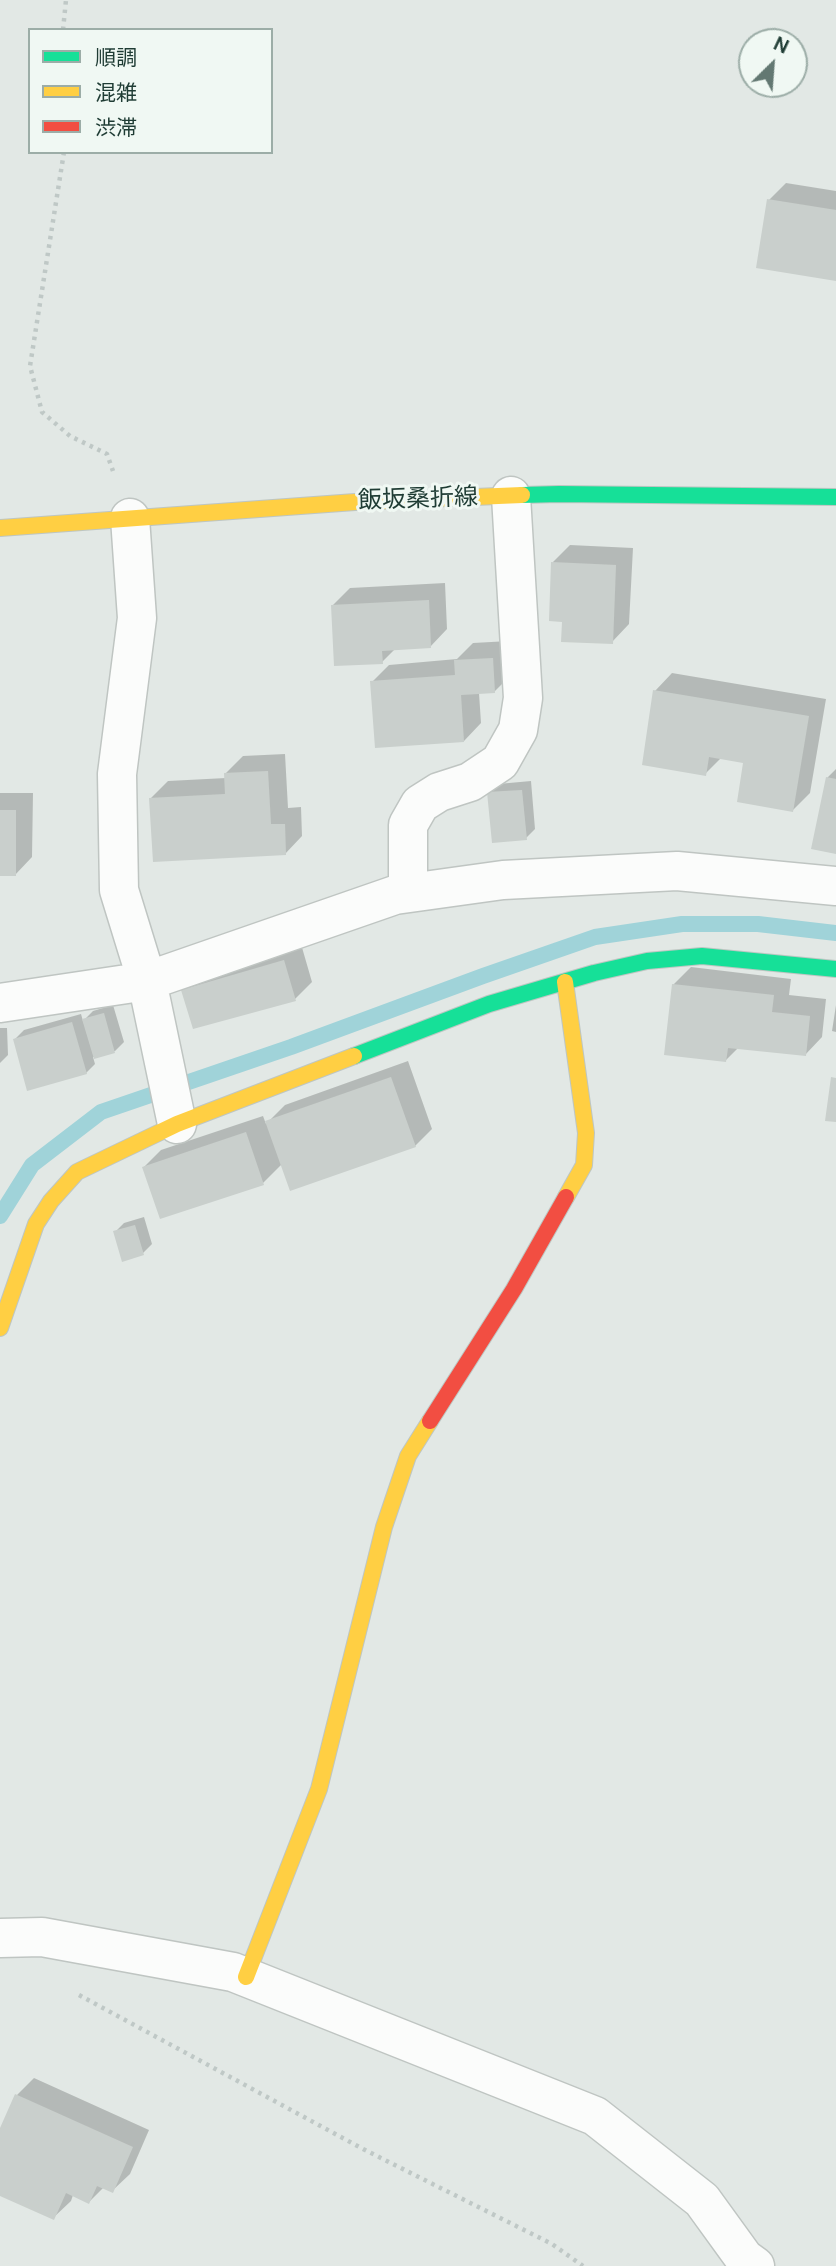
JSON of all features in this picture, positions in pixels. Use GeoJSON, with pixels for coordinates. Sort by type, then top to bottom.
{"type":"FeatureCollection","features":[{"type":"Feature","properties":{"kind":"street","name":"飯坂桑折線"},"geometry":{"type":"LineString","coordinates":[[0,528],[355,502],[559,494],[836,497]]}},
{"type":"Feature","properties":{"kind":"street"},"geometry":{"type":"LineString","coordinates":[[408,893],[408,825],[420,804],[439,792],[470,782],[500,762],[518,730],[523,698],[510,496]]}},
{"type":"Feature","properties":{"kind":"street"},"geometry":{"type":"LineString","coordinates":[[130,518],[137,618],[117,774],[119,890],[147,981],[174,1114]]}},
{"type":"Feature","properties":{"kind":"street"},"geometry":{"type":"LineString","coordinates":[[0,1003],[147,981],[395,895],[408,893],[503,880],[677,871],[836,886]]}},
{"type":"Feature","properties":{"kind":"street"},"geometry":{"type":"LineString","coordinates":[[0,1328],[36,1224],[51,1201],[78,1172],[174,1114],[489,1004],[594,973],[647,961],[702,956],[836,969]]}},
{"type":"Feature","properties":{"kind":"street"},"geometry":{"type":"LineString","coordinates":[[246,1977],[319,1789],[384,1527],[408,1456],[514,1289],[584,1165],[586,1133],[565,982]]}},
{"type":"Feature","properties":{"kind":"street"},"geometry":{"type":"LineString","coordinates":[[0,1938],[42,1937],[233,1972],[595,2116],[702,2200],[744,2258],[754,2266]]}},
{"type":"Feature","properties":{"kind":"path"},"geometry":{"type":"LineString","coordinates":[[63,28],[66,0]]}},
{"type":"Feature","properties":{"kind":"path"},"geometry":{"type":"LineString","coordinates":[[64,154],[30,366],[42,412],[70,436],[107,454],[130,518]]}},
{"type":"Feature","properties":{"kind":"path"},"geometry":{"type":"LineString","coordinates":[[78,1995],[363,2149],[552,2244],[583,2266]]}},
{"type":"Feature","properties":{"kind":"building"},"geometry":{"type":"Polygon","coordinates":[[[767,199],[836,210],[836,281],[756,268],[767,199]]]}},
{"type":"Feature","properties":{"kind":"building"},"geometry":{"type":"Polygon","coordinates":[[[551,562],[616,565],[613,644],[561,642],[562,622],[549,621],[551,562]]]}},
{"type":"Feature","properties":{"kind":"building"},"geometry":{"type":"Polygon","coordinates":[[[429,600],[431,648],[382,651],[383,664],[334,666],[331,605],[429,600]]]}},
{"type":"Feature","properties":{"kind":"building"},"geometry":{"type":"Polygon","coordinates":[[[493,658],[495,693],[461,695],[464,742],[375,748],[370,681],[455,675],[454,660],[493,658]]]}},
{"type":"Feature","properties":{"kind":"building"},"geometry":{"type":"Polygon","coordinates":[[[653,690],[809,716],[793,812],[737,802],[743,763],[709,757],[706,776],[642,765],[653,690]]]}},
{"type":"Feature","properties":{"kind":"building"},"geometry":{"type":"Polygon","coordinates":[[[268,771],[271,824],[285,824],[286,855],[153,862],[149,798],[225,794],[224,773],[268,771]]]}},
{"type":"Feature","properties":{"kind":"building"},"geometry":{"type":"Polygon","coordinates":[[[826,777],[836,779],[836,854],[811,849],[826,777]]]}},
{"type":"Feature","properties":{"kind":"building"},"geometry":{"type":"Polygon","coordinates":[[[522,790],[527,840],[492,843],[487,792],[522,790]]]}},
{"type":"Feature","properties":{"kind":"building"},"geometry":{"type":"Polygon","coordinates":[[[0,810],[16,810],[16,876],[0,876],[0,810]]]}},
{"type":"Feature","properties":{"kind":"building"},"geometry":{"type":"Polygon","coordinates":[[[284,960],[296,1001],[193,1029],[181,990],[284,960]]]}},
{"type":"Feature","properties":{"kind":"building"},"geometry":{"type":"Polygon","coordinates":[[[672,984],[774,995],[772,1012],[810,1016],[806,1056],[728,1048],[726,1062],[664,1055],[672,984]]]}},
{"type":"Feature","properties":{"kind":"building"},"geometry":{"type":"Polygon","coordinates":[[[104,1013],[115,1053],[94,1059],[82,1019],[104,1013]]]}},
{"type":"Feature","properties":{"kind":"building"},"geometry":{"type":"Polygon","coordinates":[[[72,1022],[87,1074],[27,1091],[13,1039],[72,1022]]]}},
{"type":"Feature","properties":{"kind":"building"},"geometry":{"type":"Polygon","coordinates":[[[391,1077],[416,1147],[290,1191],[265,1121],[391,1077]]]}},
{"type":"Feature","properties":{"kind":"building"},"geometry":{"type":"Polygon","coordinates":[[[831,1077],[836,1078],[836,1122],[825,1121],[831,1077]]]}},
{"type":"Feature","properties":{"kind":"building"},"geometry":{"type":"Polygon","coordinates":[[[246,1132],[264,1185],[160,1219],[142,1167],[246,1132]]]}},
{"type":"Feature","properties":{"kind":"building"},"geometry":{"type":"Polygon","coordinates":[[[135,1225],[144,1255],[122,1262],[113,1231],[135,1225]]]}},
{"type":"Feature","properties":{"kind":"building"},"geometry":{"type":"Polygon","coordinates":[[[15,2094],[133,2147],[113,2193],[97,2186],[89,2204],[66,2193],[54,2220],[0,2196],[0,2128],[15,2094]]]}},
{"type":"Feature","properties":{"kind":"waterway"},"geometry":{"type":"LineString","coordinates":[[0,1216],[32,1165],[101,1112],[291,1047],[595,937],[682,924],[758,924],[836,933]]}},
{"type":"Feature","properties":{"kind":"traffic: fast"},"geometry":{"type":"LineString","coordinates":[[522,495],[836,497]]}},
{"type":"Feature","properties":{"kind":"traffic: fast"},"geometry":{"type":"LineString","coordinates":[[354,1056],[489,1004],[594,973],[647,961],[702,956],[836,969]]}},
{"type":"Feature","properties":{"kind":"traffic: slow"},"geometry":{"type":"LineString","coordinates":[[0,528],[355,502],[522,495]]}},
{"type":"Feature","properties":{"kind":"traffic: slow"},"geometry":{"type":"LineString","coordinates":[[565,982],[586,1133],[584,1165],[566,1197]]}},
{"type":"Feature","properties":{"kind":"traffic: slow"},"geometry":{"type":"LineString","coordinates":[[0,1328],[36,1224],[51,1201],[77,1172],[177,1124],[354,1056]]}},
{"type":"Feature","properties":{"kind":"traffic: slow"},"geometry":{"type":"LineString","coordinates":[[246,1977],[319,1789],[384,1527],[408,1456],[430,1421]]}},
{"type":"Feature","properties":{"kind":"traffic: jam"},"geometry":{"type":"LineString","coordinates":[[430,1421],[514,1289],[566,1197]]}}]}
